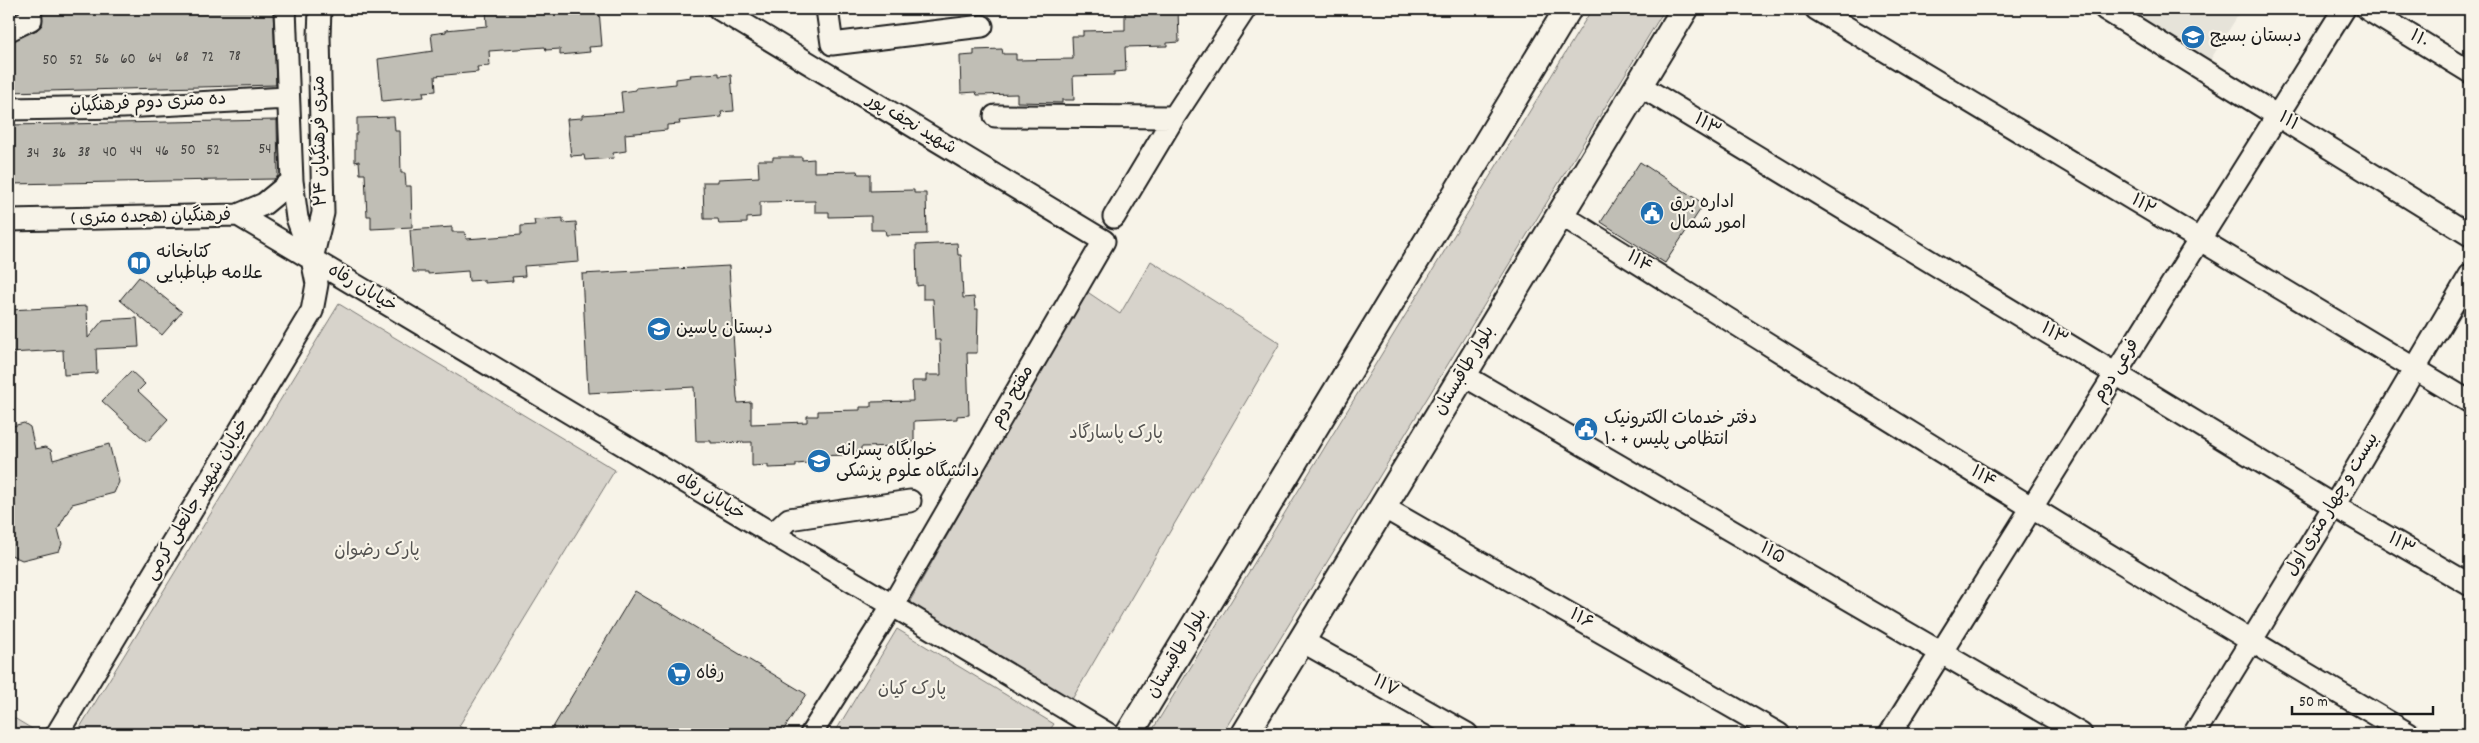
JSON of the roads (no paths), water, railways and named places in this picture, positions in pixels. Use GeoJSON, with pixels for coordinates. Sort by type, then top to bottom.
{"type":"FeatureCollection","features":[{"type":"Feature","properties":{"kind":"main road","name":"بلوار طاقبستان"},"geometry":{"type":"LineString","coordinates":[[1129,734],[1568,9]]}},
{"type":"Feature","properties":{"kind":"main road","name":"بلوار طاقبستان"},"geometry":{"type":"LineString","coordinates":[[1245,734],[1685,9]]}},
{"type":"Feature","properties":{"kind":"street"},"geometry":{"type":"LineString","coordinates":[[9,30],[31,20],[30,9]]}},
{"type":"Feature","properties":{"kind":"street","name":"۲۴ متری فرهنگیان"},"geometry":{"type":"LineString","coordinates":[[285,9],[287,98],[292,180],[297,218],[312,259]]}},
{"type":"Feature","properties":{"kind":"street","name":"۲۴ متری فرهنگیان"},"geometry":{"type":"LineString","coordinates":[[312,259],[323,213],[320,9]]}},
{"type":"Feature","properties":{"kind":"street","name":"شهید نجف پور"},"geometry":{"type":"LineString","coordinates":[[719,9],[1104,240]]}},
{"type":"Feature","properties":{"kind":"street"},"geometry":{"type":"LineString","coordinates":[[827,9],[832,44],[982,26]]}},
{"type":"Feature","properties":{"kind":"street"},"geometry":{"type":"LineString","coordinates":[[1114,217],[1174,117],[1245,9]]}},
{"type":"Feature","properties":{"kind":"street","name":"۱۱۲"},"geometry":{"type":"LineString","coordinates":[[1816,9],[2470,402]]}},
{"type":"Feature","properties":{"kind":"street","name":"۱۱۱"},"geometry":{"type":"LineString","coordinates":[[2105,9],[2470,235]]}},
{"type":"Feature","properties":{"kind":"street","name":"فرعی دوم"},"geometry":{"type":"LineString","coordinates":[[1890,734],[2344,9]]}},
{"type":"Feature","properties":{"kind":"street","name":"۱۱۰"},"geometry":{"type":"LineString","coordinates":[[2367,9],[2470,72]]}},
{"type":"Feature","properties":{"kind":"street","name":"۱۱۳"},"geometry":{"type":"LineString","coordinates":[[1639,85],[2334,506],[2470,584]]}},
{"type":"Feature","properties":{"kind":"street","name":"ده متری دوم فرهنگیان"},"geometry":{"type":"LineString","coordinates":[[9,109],[123,107],[287,98]]}},
{"type":"Feature","properties":{"kind":"street"},"geometry":{"type":"LineString","coordinates":[[995,116],[1174,117]]}},
{"type":"Feature","properties":{"kind":"street"},"geometry":{"type":"LineString","coordinates":[[238,215],[264,204],[292,180]]}},
{"type":"Feature","properties":{"kind":"street","name":"۱۱۴"},"geometry":{"type":"LineString","coordinates":[[1560,214],[2032,508],[2250,641],[2409,734]]}},
{"type":"Feature","properties":{"kind":"street","name":"فرهنگیان (هجده متری )"},"geometry":{"type":"LineString","coordinates":[[9,220],[238,215],[312,259]]}},
{"type":"Feature","properties":{"kind":"street","name":"مفتح دوم"},"geometry":{"type":"LineString","coordinates":[[811,734],[892,606],[1104,240]]}},
{"type":"Feature","properties":{"kind":"street","name":"خیابان رفاه"},"geometry":{"type":"LineString","coordinates":[[312,259],[1108,734]]}},
{"type":"Feature","properties":{"kind":"street","name":"خیابان شهید جانعلی کرمی"},"geometry":{"type":"LineString","coordinates":[[57,734],[312,311],[317,284],[312,259]]}},
{"type":"Feature","properties":{"kind":"street","name":"بیست و چهار متری اول"},"geometry":{"type":"LineString","coordinates":[[2194,734],[2334,506],[2470,276]]}},
{"type":"Feature","properties":{"kind":"street","name":"۱۱۵"},"geometry":{"type":"LineString","coordinates":[[1463,375],[2081,734]]}},
{"type":"Feature","properties":{"kind":"street"},"geometry":{"type":"LineString","coordinates":[[773,534],[789,518],[910,501]]}},
{"type":"Feature","properties":{"kind":"street","name":"۱۱۶"},"geometry":{"type":"LineString","coordinates":[[1383,507],[1779,734]]}},
{"type":"Feature","properties":{"kind":"street","name":"۱۱۷"},"geometry":{"type":"LineString","coordinates":[[1302,641],[1467,734]]}},
{"type":"Feature","properties":{"kind":"place","name":"دبستان بسیج"},"geometry":{"type":"Point","coordinates":[2193,37]}},
{"type":"Feature","properties":{"kind":"place","name":"اداره برق امور شمال"},"geometry":{"type":"Point","coordinates":[1652,213]}},
{"type":"Feature","properties":{"kind":"place","name":"کتابخانه علامه طباطبایی"},"geometry":{"type":"Point","coordinates":[139,263]}},
{"type":"Feature","properties":{"kind":"place","name":"دبستان یاسین"},"geometry":{"type":"Point","coordinates":[659,329]}},
{"type":"Feature","properties":{"kind":"place","name":"دفتر خدمات الکترونیک انتظامی پلیس + ۱۰"},"geometry":{"type":"Point","coordinates":[1586,429]}},
{"type":"Feature","properties":{"kind":"place","name":"خوابگاه پسرانه دانشگاه علوم پزشکی"},"geometry":{"type":"Point","coordinates":[819,461]}},
{"type":"Feature","properties":{"kind":"place","name":"رفاه"},"geometry":{"type":"Point","coordinates":[679,674]}},
{"type":"Feature","properties":{"kind":"park label","name":"پارک پاسارگاد"},"geometry":{"type":"Point","coordinates":[1116,434]}},
{"type":"Feature","properties":{"kind":"park label","name":"پارک رضوان"},"geometry":{"type":"Point","coordinates":[377,551]}},
{"type":"Feature","properties":{"kind":"park label","name":"پارک کیان"},"geometry":{"type":"Point","coordinates":[912,690]}}]}
